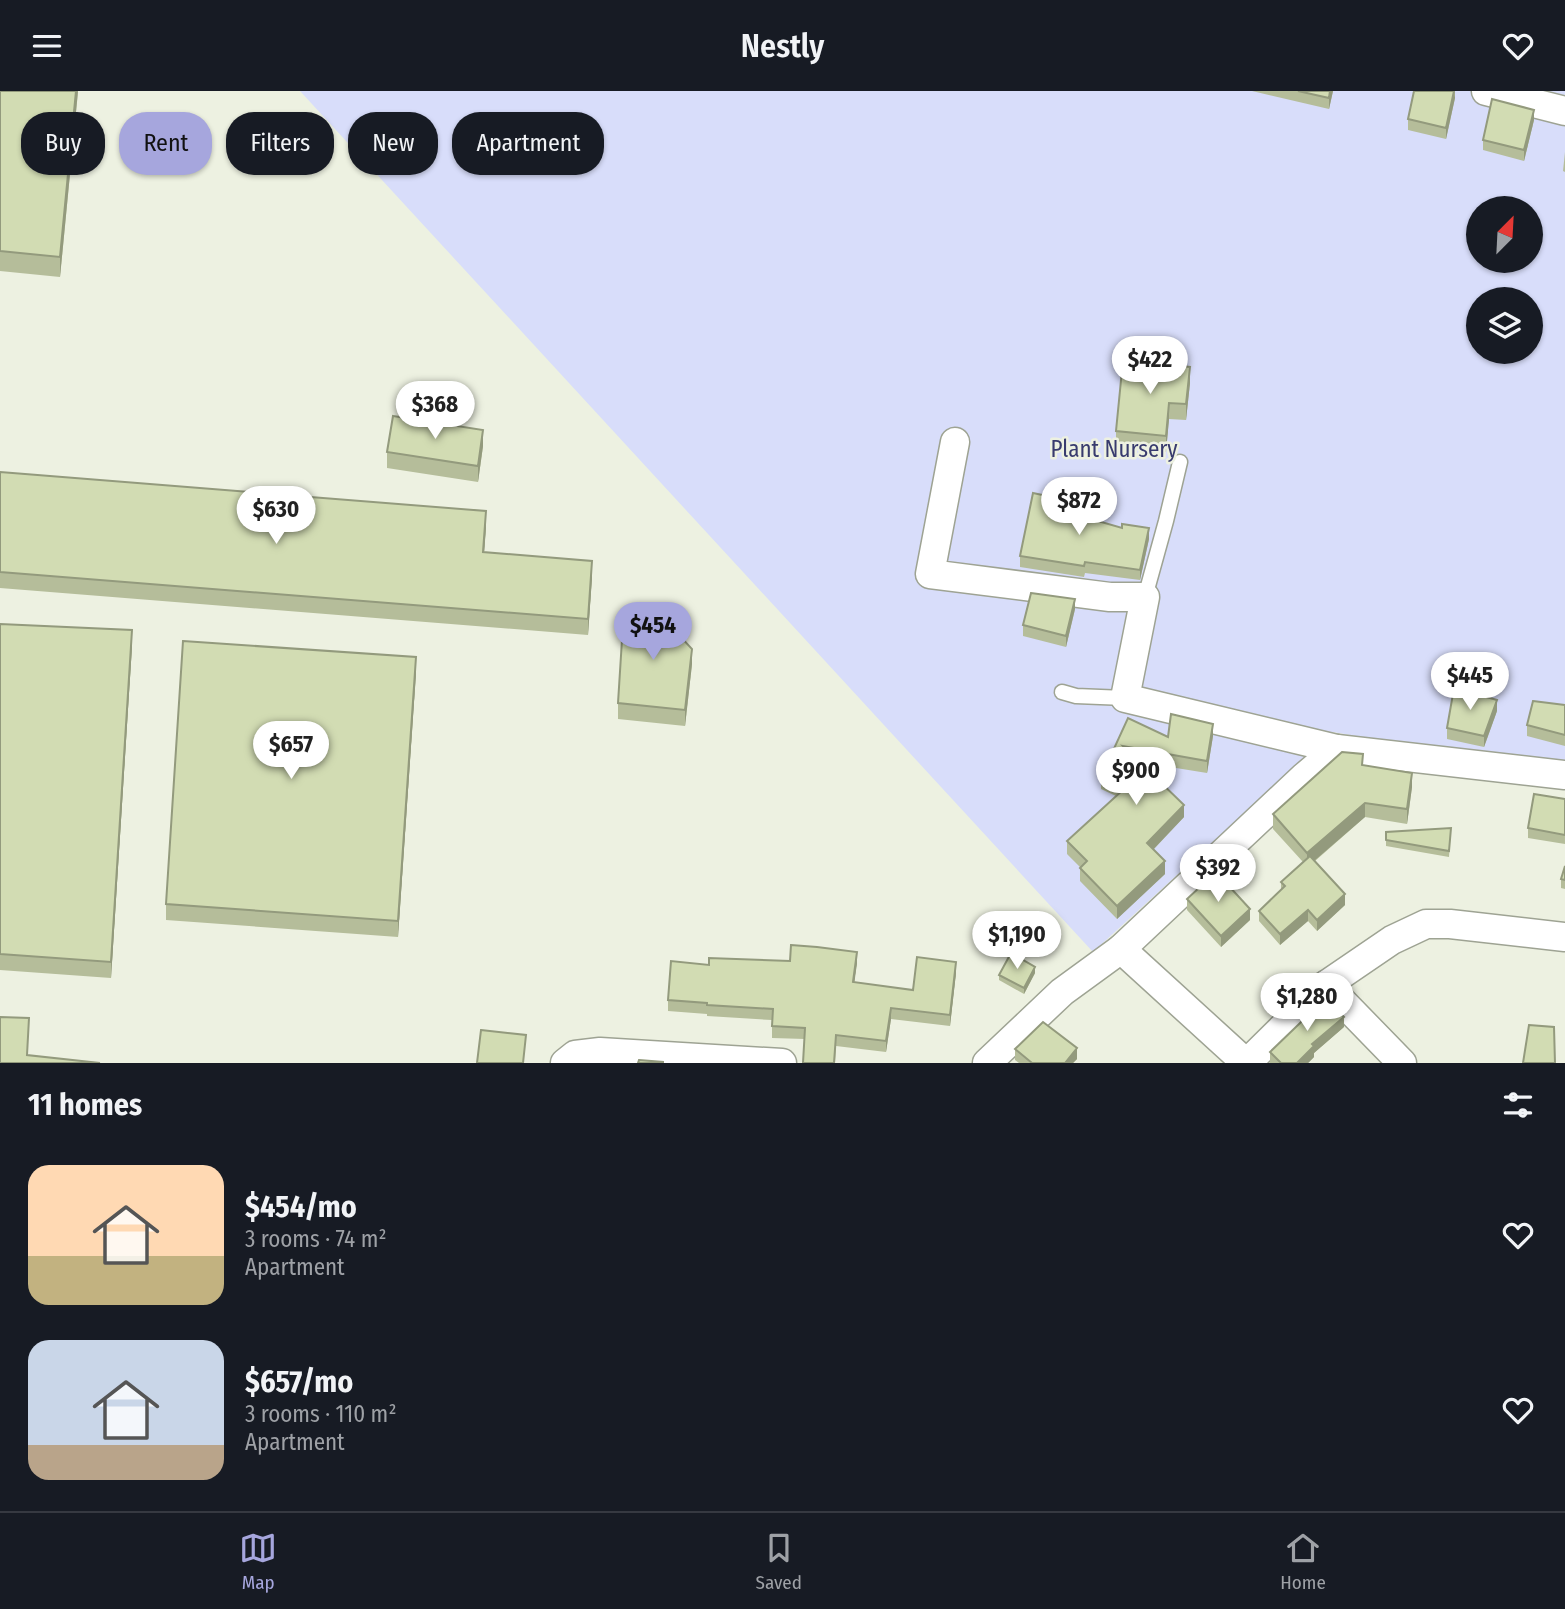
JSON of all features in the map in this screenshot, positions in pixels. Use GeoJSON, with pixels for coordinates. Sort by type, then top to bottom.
{"type":"FeatureCollection","features":[{"type":"Feature","properties":{"kind":"street"},"geometry":{"type":"LineString","coordinates":[[1486,91],[1565,111]]}},
{"type":"Feature","properties":{"kind":"street"},"geometry":{"type":"LineString","coordinates":[[955,442],[930,574],[1110,597],[1145,597],[1125,698],[1337,749],[1565,775]]}},
{"type":"Feature","properties":{"kind":"street"},"geometry":{"type":"LineString","coordinates":[[987,1063],[1062,992],[1121,949],[1304,776],[1337,749]]}},
{"type":"Feature","properties":{"kind":"street"},"geometry":{"type":"LineString","coordinates":[[1121,949],[1247,1063],[1326,985],[1392,940],[1426,924],[1450,924],[1565,937]]}},
{"type":"Feature","properties":{"kind":"street"},"geometry":{"type":"LineString","coordinates":[[1326,985],[1402,1063]]}},
{"type":"Feature","properties":{"kind":"street"},"geometry":{"type":"LineString","coordinates":[[565,1063],[575,1055],[600,1052],[782,1063]]}},
{"type":"Feature","properties":{"kind":"lane"},"geometry":{"type":"LineString","coordinates":[[1145,597],[1180,462]]}},
{"type":"Feature","properties":{"kind":"lane"},"geometry":{"type":"LineString","coordinates":[[1062,692],[1076,696],[1125,698]]}},
{"type":"Feature","properties":{"kind":"green space","name":"Plant Nursery"},"geometry":{"type":"Polygon","coordinates":[[[300,91],[1565,91],[1565,772],[1333,732],[1093,952],[377,175],[438,175],[438,112],[348,112],[348,143],[334,128],[334,112],[319,112],[300,91]]]}},
{"type":"Feature","properties":{"kind":"building"},"geometry":{"type":"Polygon","coordinates":[[[0,91],[76,91],[74,112],[21,112],[21,175],[68,175],[60,257],[0,251],[0,91]]]}},
{"type":"Feature","properties":{"kind":"building"},"geometry":{"type":"Polygon","coordinates":[[[1298,91],[1330,91],[1329,98],[1298,91]]]}},
{"type":"Feature","properties":{"kind":"building"},"geometry":{"type":"Polygon","coordinates":[[[1414,91],[1454,91],[1446,128],[1408,119],[1414,91]]]}},
{"type":"Feature","properties":{"kind":"building"},"geometry":{"type":"Polygon","coordinates":[[[1492,99],[1534,110],[1524,150],[1483,140],[1492,99]]]}},
{"type":"Feature","properties":{"kind":"building"},"geometry":{"type":"Polygon","coordinates":[[[1123,360],[1190,367],[1186,404],[1169,403],[1166,436],[1116,431],[1123,360]]]}},
{"type":"Feature","properties":{"kind":"building"},"geometry":{"type":"Polygon","coordinates":[[[393,416],[483,430],[478,466],[387,452],[393,416]]]}},
{"type":"Feature","properties":{"kind":"building"},"geometry":{"type":"Polygon","coordinates":[[[0,472],[486,511],[483,552],[592,561],[588,619],[0,572],[0,472]]]}},
{"type":"Feature","properties":{"kind":"building"},"geometry":{"type":"Polygon","coordinates":[[[1033,493],[1080,503],[1077,515],[1122,528],[1122,524],[1149,528],[1140,570],[1085,562],[1084,566],[1020,556],[1033,493]]]}},
{"type":"Feature","properties":{"kind":"building"},"geometry":{"type":"Polygon","coordinates":[[[1031,593],[1075,599],[1066,636],[1023,625],[1031,593]]]}},
{"type":"Feature","properties":{"kind":"building"},"geometry":{"type":"Polygon","coordinates":[[[624,608],[656,610],[692,649],[685,710],[618,703],[624,608]]]}},
{"type":"Feature","properties":{"kind":"building"},"geometry":{"type":"Polygon","coordinates":[[[0,624],[132,630],[111,962],[0,954],[0,624]]]}},
{"type":"Feature","properties":{"kind":"building"},"geometry":{"type":"Polygon","coordinates":[[[183,641],[416,657],[398,921],[166,904],[183,641]]]}},
{"type":"Feature","properties":{"kind":"building"},"geometry":{"type":"Polygon","coordinates":[[[1454,688],[1497,700],[1484,736],[1447,728],[1454,688]]]}},
{"type":"Feature","properties":{"kind":"building"},"geometry":{"type":"Polygon","coordinates":[[[1533,701],[1565,705],[1565,735],[1527,725],[1533,701]]]}},
{"type":"Feature","properties":{"kind":"building"},"geometry":{"type":"Polygon","coordinates":[[[1171,714],[1213,724],[1207,761],[1123,746],[1184,805],[1147,843],[1165,861],[1117,906],[1080,868],[1087,861],[1067,841],[1125,788],[1101,777],[1128,718],[1168,737],[1171,714]]]}},
{"type":"Feature","properties":{"kind":"building"},"geometry":{"type":"Polygon","coordinates":[[[1342,752],[1363,754],[1362,765],[1412,773],[1407,809],[1365,803],[1307,853],[1273,814],[1342,752]]]}},
{"type":"Feature","properties":{"kind":"building"},"geometry":{"type":"Polygon","coordinates":[[[1534,794],[1565,799],[1565,835],[1528,828],[1534,794]]]}},
{"type":"Feature","properties":{"kind":"building"},"geometry":{"type":"Polygon","coordinates":[[[1451,828],[1449,851],[1386,840],[1386,832],[1451,828]]]}},
{"type":"Feature","properties":{"kind":"building"},"geometry":{"type":"Polygon","coordinates":[[[1310,856],[1345,894],[1317,920],[1308,910],[1280,934],[1259,911],[1285,886],[1281,882],[1310,856]]]}},
{"type":"Feature","properties":{"kind":"building"},"geometry":{"type":"Polygon","coordinates":[[[1216,872],[1250,909],[1221,936],[1187,899],[1216,872]]]}},
{"type":"Feature","properties":{"kind":"building"},"geometry":{"type":"Polygon","coordinates":[[[791,945],[857,952],[853,982],[913,990],[917,957],[956,962],[950,1015],[891,1008],[886,1041],[836,1035],[834,1063],[803,1063],[805,1028],[772,1026],[773,1009],[668,1000],[671,961],[709,965],[709,958],[790,961],[791,945]]]}},
{"type":"Feature","properties":{"kind":"building"},"geometry":{"type":"Polygon","coordinates":[[[1011,953],[1035,967],[1024,988],[999,975],[1011,953]]]}},
{"type":"Feature","properties":{"kind":"building"},"geometry":{"type":"Polygon","coordinates":[[[1326,998],[1344,1017],[1312,1044],[1314,1046],[1297,1063],[1281,1063],[1270,1052],[1326,998]]]}},
{"type":"Feature","properties":{"kind":"building"},"geometry":{"type":"Polygon","coordinates":[[[0,1017],[29,1018],[27,1055],[100,1063],[0,1063],[0,1017]]]}},
{"type":"Feature","properties":{"kind":"building"},"geometry":{"type":"Polygon","coordinates":[[[1043,1022],[1077,1048],[1065,1063],[1032,1063],[1015,1049],[1043,1022]]]}},
{"type":"Feature","properties":{"kind":"building"},"geometry":{"type":"Polygon","coordinates":[[[1529,1025],[1554,1027],[1555,1063],[1523,1063],[1529,1025]]]}},
{"type":"Feature","properties":{"kind":"building"},"geometry":{"type":"Polygon","coordinates":[[[481,1030],[526,1035],[523,1063],[477,1063],[481,1030]]]}},
{"type":"Feature","properties":{"kind":"building"},"geometry":{"type":"Polygon","coordinates":[[[639,1060],[663,1062],[663,1063],[638,1063],[639,1060]]]}}]}
